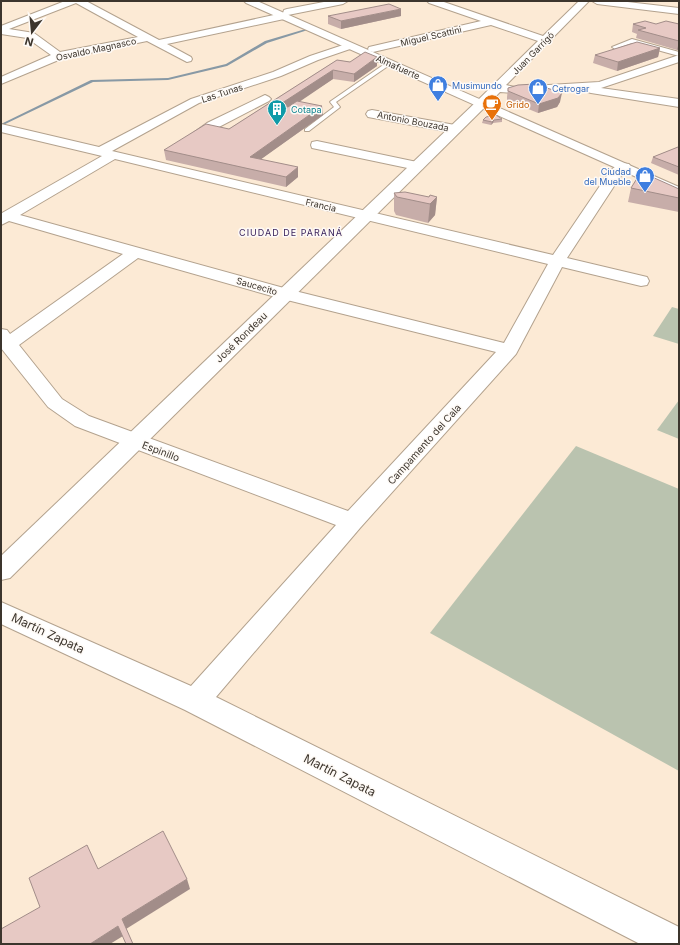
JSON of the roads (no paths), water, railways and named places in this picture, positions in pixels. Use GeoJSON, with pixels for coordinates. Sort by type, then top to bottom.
{"type":"FeatureCollection","features":[{"type":"Feature","properties":{"kind":"street"},"geometry":{"type":"LineString","coordinates":[[1,30],[74,1]]}},
{"type":"Feature","properties":{"kind":"street"},"geometry":{"type":"LineString","coordinates":[[79,1],[187,59]]}},
{"type":"Feature","properties":{"kind":"street","name":"Almafuerte"},"geometry":{"type":"LineString","coordinates":[[249,1],[373,49],[679,192]]}},
{"type":"Feature","properties":{"kind":"street","name":"Almafuerte"},"geometry":{"type":"LineString","coordinates":[[261,1],[349,46],[679,182]]}},
{"type":"Feature","properties":{"kind":"street","name":"Osvaldo Magnasco"},"geometry":{"type":"LineString","coordinates":[[1,81],[58,56],[152,41],[343,1]]}},
{"type":"Feature","properties":{"kind":"street"},"geometry":{"type":"LineString","coordinates":[[432,1],[545,40]]}},
{"type":"Feature","properties":{"kind":"street","name":"Juan Garrigó"},"geometry":{"type":"LineString","coordinates":[[484,102],[584,1]]}},
{"type":"Feature","properties":{"kind":"street"},"geometry":{"type":"LineString","coordinates":[[597,1],[679,11]]}},
{"type":"Feature","properties":{"kind":"street","name":"Miguel Scattini"},"geometry":{"type":"LineString","coordinates":[[373,49],[490,22]]}},
{"type":"Feature","properties":{"kind":"street"},"geometry":{"type":"LineString","coordinates":[[1,30],[30,35],[58,56]]}},
{"type":"Feature","properties":{"kind":"street","name":"Las Tunas"},"geometry":{"type":"LineString","coordinates":[[4,218],[106,154],[152,123],[195,101],[236,88],[349,46]]}},
{"type":"Feature","properties":{"kind":"street"},"geometry":{"type":"LineString","coordinates":[[498,88],[515,90],[600,85],[679,58]]}},
{"type":"Feature","properties":{"kind":"street"},"geometry":{"type":"LineString","coordinates":[[576,87],[679,104]]}},
{"type":"Feature","properties":{"kind":"street"},"geometry":{"type":"LineString","coordinates":[[178,148],[211,126],[265,99],[236,88]]}},
{"type":"Feature","properties":{"kind":"street","name":"José Rondeau"},"geometry":{"type":"LineString","coordinates":[[1,570],[484,102]]}},
{"type":"Feature","properties":{"kind":"street","name":"Antonio Bouzada"},"geometry":{"type":"LineString","coordinates":[[372,114],[455,129]]}},
{"type":"Feature","properties":{"kind":"street","name":"Francia"},"geometry":{"type":"LineString","coordinates":[[1,128],[641,281]]}},
{"type":"Feature","properties":{"kind":"street"},"geometry":{"type":"LineString","coordinates":[[317,145],[417,166]]}},
{"type":"Feature","properties":{"kind":"street"},"geometry":{"type":"LineString","coordinates":[[152,165],[165,156]]}},
{"type":"Feature","properties":{"kind":"street","name":"Campamento del Cala"},"geometry":{"type":"LineString","coordinates":[[195,701],[352,522],[509,350],[558,260],[615,174],[624,167]]}},
{"type":"Feature","properties":{"kind":"street","name":"Saucecito"},"geometry":{"type":"LineString","coordinates":[[4,218],[136,252],[286,294],[509,350]]}},
{"type":"Feature","properties":{"kind":"street"},"geometry":{"type":"LineString","coordinates":[[4,339],[136,252]]}},
{"type":"Feature","properties":{"kind":"street","name":"Espinillo"},"geometry":{"type":"LineString","coordinates":[[4,339],[55,403],[82,420],[352,522]]}},
{"type":"Feature","properties":{"kind":"street","name":"Martín Zapata"},"geometry":{"type":"LineString","coordinates":[[1,612],[195,701],[676,939]]}},
{"type":"Feature","properties":{"kind":"lane"},"geometry":{"type":"LineString","coordinates":[[615,47],[632,41],[679,54]]}},
{"type":"Feature","properties":{"kind":"lane"},"geometry":{"type":"LineString","coordinates":[[307,130],[337,107],[333,102],[389,63]]}},
{"type":"Feature","properties":{"kind":"waterway"},"geometry":{"type":"LineString","coordinates":[[1,125],[92,81],[168,79],[227,65],[266,42],[310,29]]}},
{"type":"Feature","properties":{"kind":"place","name":"Musimundo"},"geometry":{"type":"Point","coordinates":[438,102]}},
{"type":"Feature","properties":{"kind":"place","name":"Cetrogar"},"geometry":{"type":"Point","coordinates":[538,105]}},
{"type":"Feature","properties":{"kind":"place","name":"Grido"},"geometry":{"type":"Point","coordinates":[492,121]}},
{"type":"Feature","properties":{"kind":"place","name":"Cotapa"},"geometry":{"type":"Point","coordinates":[277,126]}},
{"type":"Feature","properties":{"kind":"place","name":"Ciudad del Mueble"},"geometry":{"type":"Point","coordinates":[645,193]}},
{"type":"Feature","properties":{"kind":"district","name":"CIUDAD DE PARANÁ"},"geometry":{"type":"Point","coordinates":[291,232]}}]}
